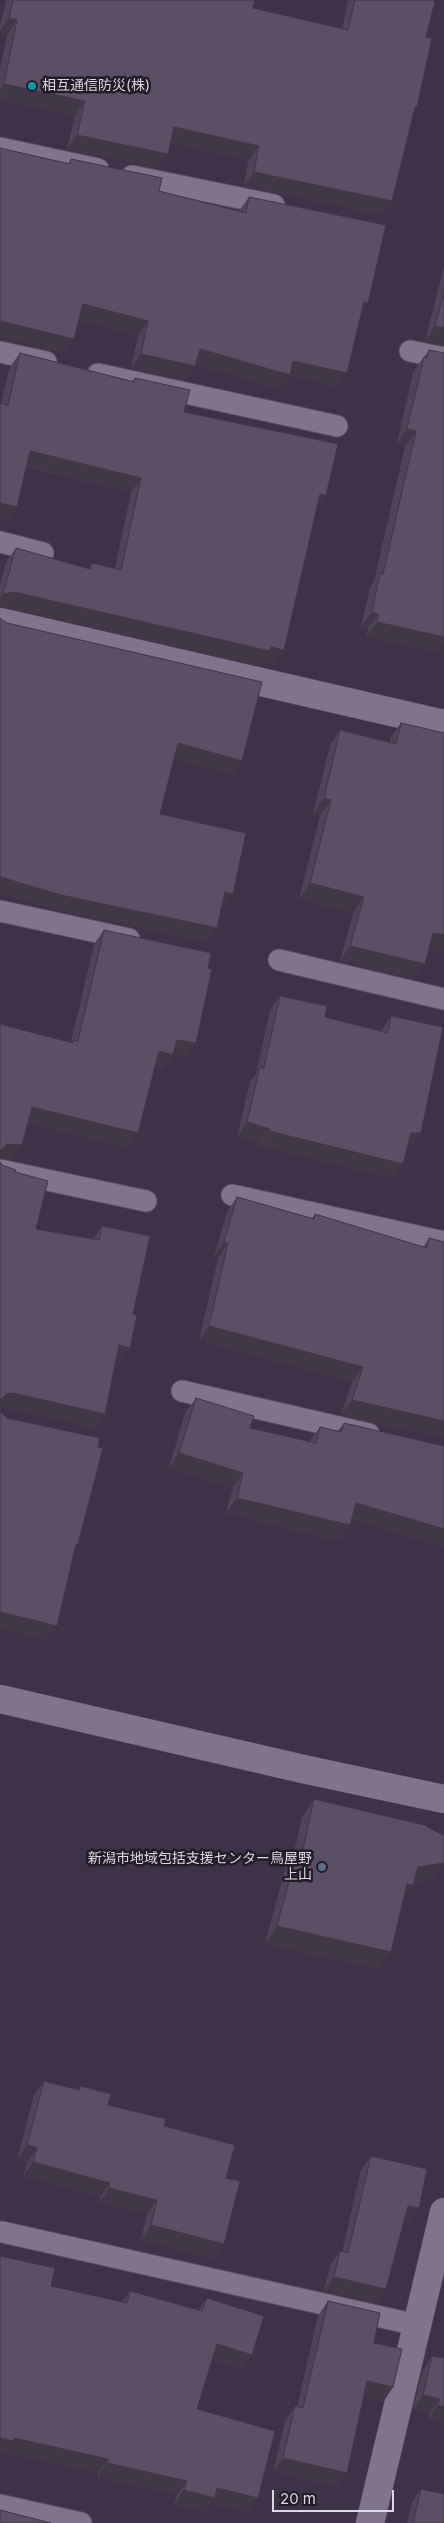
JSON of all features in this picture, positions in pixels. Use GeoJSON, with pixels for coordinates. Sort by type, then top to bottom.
{"type":"FeatureCollection","features":[{"type":"Feature","properties":{"kind":"street"},"geometry":{"type":"LineString","coordinates":[[0,622],[444,724]]}},
{"type":"Feature","properties":{"kind":"street"},"geometry":{"type":"LineString","coordinates":[[0,1699],[303,1769],[444,1798]]}},
{"type":"Feature","properties":{"kind":"street"},"geometry":{"type":"LineString","coordinates":[[370,2523],[442,2226]]}},
{"type":"Feature","properties":{"kind":"lane"},"geometry":{"type":"LineString","coordinates":[[0,148],[289,209]]}},
{"type":"Feature","properties":{"kind":"lane"},"geometry":{"type":"LineString","coordinates":[[410,351],[444,358]]}},
{"type":"Feature","properties":{"kind":"lane"},"geometry":{"type":"LineString","coordinates":[[0,352],[337,426]]}},
{"type":"Feature","properties":{"kind":"lane"},"geometry":{"type":"LineString","coordinates":[[0,542],[43,552]]}},
{"type":"Feature","properties":{"kind":"lane"},"geometry":{"type":"LineString","coordinates":[[0,911],[152,944]]}},
{"type":"Feature","properties":{"kind":"lane"},"geometry":{"type":"LineString","coordinates":[[279,960],[444,999]]}},
{"type":"Feature","properties":{"kind":"lane"},"geometry":{"type":"LineString","coordinates":[[0,1170],[146,1201]]}},
{"type":"Feature","properties":{"kind":"lane"},"geometry":{"type":"LineString","coordinates":[[232,1195],[444,1242]]}},
{"type":"Feature","properties":{"kind":"lane"},"geometry":{"type":"LineString","coordinates":[[182,1391],[386,1438]]}},
{"type":"Feature","properties":{"kind":"lane"},"geometry":{"type":"LineString","coordinates":[[2,2232],[417,2325]]}},
{"type":"Feature","properties":{"kind":"lane"},"geometry":{"type":"LineString","coordinates":[[0,2505],[81,2523]]}},
{"type":"Feature","properties":{"kind":"building"},"geometry":{"type":"Polygon","coordinates":[[[13,0],[255,0],[253,8],[348,30],[355,0],[435,1],[426,37],[432,38],[417,107],[415,107],[392,201],[254,172],[259,146],[174,127],[168,154],[77,135],[85,101],[4,84],[17,20],[9,18],[13,0]]]}},
{"type":"Feature","properties":{"kind":"building"},"geometry":{"type":"Polygon","coordinates":[[[0,148],[70,164],[71,159],[162,178],[159,191],[246,213],[249,197],[386,225],[368,303],[364,302],[347,373],[293,361],[290,375],[200,349],[195,366],[141,354],[148,321],[83,304],[74,339],[0,321],[0,148]]]}},
{"type":"Feature","properties":{"kind":"building"},"geometry":{"type":"Polygon","coordinates":[[[444,292],[444,328],[435,326],[444,292]]]}},
{"type":"Feature","properties":{"kind":"building"},"geometry":{"type":"Polygon","coordinates":[[[429,350],[444,353],[444,637],[377,622],[378,614],[372,612],[380,573],[383,574],[416,431],[407,429],[424,357],[427,358],[429,350]]]}},
{"type":"Feature","properties":{"kind":"building"},"geometry":{"type":"Polygon","coordinates":[[[20,353],[134,382],[135,378],[190,390],[184,412],[338,444],[326,495],[320,494],[284,650],[271,647],[270,651],[14,592],[3,594],[16,548],[90,569],[92,563],[121,570],[141,478],[30,451],[17,507],[0,503],[0,403],[8,405],[20,353]]]}},
{"type":"Feature","properties":{"kind":"building"},"geometry":{"type":"Polygon","coordinates":[[[0,618],[7,623],[262,682],[242,761],[178,743],[160,814],[246,833],[233,894],[225,892],[217,928],[61,895],[0,877],[0,618]]]}},
{"type":"Feature","properties":{"kind":"building"},"geometry":{"type":"Polygon","coordinates":[[[401,723],[444,733],[444,935],[433,933],[425,964],[350,946],[364,897],[310,883],[331,800],[324,798],[340,730],[396,744],[401,723]]]}},
{"type":"Feature","properties":{"kind":"building"},"geometry":{"type":"Polygon","coordinates":[[[104,930],[211,953],[208,968],[212,969],[196,1043],[177,1040],[173,1055],[159,1051],[138,1133],[32,1107],[22,1145],[7,1144],[0,1151],[0,1024],[73,1043],[73,1040],[78,1041],[104,930]]]}},
{"type":"Feature","properties":{"kind":"building"},"geometry":{"type":"Polygon","coordinates":[[[280,996],[327,1006],[325,1017],[388,1033],[391,1016],[443,1027],[421,1133],[411,1133],[403,1164],[269,1131],[270,1129],[247,1122],[260,1067],[264,1068],[280,996]]]}},
{"type":"Feature","properties":{"kind":"building"},"geometry":{"type":"Polygon","coordinates":[[[0,1162],[2,1165],[16,1170],[15,1172],[48,1181],[36,1229],[99,1240],[102,1226],[150,1236],[133,1314],[137,1315],[130,1348],[119,1345],[105,1414],[13,1393],[6,1394],[0,1400],[0,1162]]]}},
{"type":"Feature","properties":{"kind":"building"},"geometry":{"type":"Polygon","coordinates":[[[237,1197],[314,1219],[315,1214],[427,1248],[429,1238],[444,1242],[444,1421],[352,1400],[363,1367],[209,1326],[228,1243],[224,1242],[237,1197]]]}},
{"type":"Feature","properties":{"kind":"building"},"geometry":{"type":"Polygon","coordinates":[[[196,1398],[254,1416],[250,1428],[316,1443],[320,1427],[341,1432],[344,1423],[444,1446],[444,1529],[356,1503],[350,1525],[237,1498],[243,1473],[179,1453],[196,1398]]]}},
{"type":"Feature","properties":{"kind":"building"},"geometry":{"type":"Polygon","coordinates":[[[0,1411],[7,1418],[100,1438],[98,1447],[103,1448],[78,1544],[76,1544],[57,1626],[0,1612],[0,1411]]]}},
{"type":"Feature","properties":{"kind":"building"},"geometry":{"type":"Polygon","coordinates":[[[314,1799],[424,1825],[444,1836],[444,1863],[418,1867],[413,1885],[407,1884],[391,1952],[277,1926],[298,1848],[303,1850],[314,1799]]]}},
{"type":"Feature","properties":{"kind":"building"},"geometry":{"type":"Polygon","coordinates":[[[44,2081],[79,2090],[81,2086],[111,2094],[108,2105],[166,2119],[164,2126],[235,2145],[226,2178],[240,2181],[224,2244],[151,2225],[157,2200],[109,2188],[110,2183],[33,2162],[37,2148],[27,2145],[44,2081]]]}},
{"type":"Feature","properties":{"kind":"building"},"geometry":{"type":"Polygon","coordinates":[[[371,2156],[427,2169],[419,2208],[408,2206],[386,2289],[334,2277],[340,2251],[348,2253],[371,2156]]]}},
{"type":"Feature","properties":{"kind":"building"},"geometry":{"type":"Polygon","coordinates":[[[0,2256],[55,2268],[51,2286],[127,2303],[130,2291],[202,2311],[207,2298],[264,2316],[252,2355],[217,2344],[197,2409],[275,2431],[258,2498],[217,2488],[215,2498],[184,2490],[187,2481],[107,2463],[108,2459],[14,2438],[13,2441],[0,2438],[0,2256]]]}},
{"type":"Feature","properties":{"kind":"building"},"geometry":{"type":"Polygon","coordinates":[[[328,2301],[380,2313],[374,2343],[402,2349],[393,2387],[367,2381],[347,2473],[283,2458],[295,2406],[303,2408],[328,2301]]]}},
{"type":"Feature","properties":{"kind":"building"},"geometry":{"type":"Polygon","coordinates":[[[432,2356],[444,2358],[444,2407],[438,2405],[440,2399],[423,2395],[432,2356]]]}},
{"type":"Feature","properties":{"kind":"building"},"geometry":{"type":"Polygon","coordinates":[[[421,2489],[444,2494],[444,2523],[413,2523],[421,2489]]]}},
{"type":"Feature","properties":{"kind":"building"},"geometry":{"type":"Polygon","coordinates":[[[0,2510],[51,2523],[0,2523],[0,2510]]]}},
{"type":"Feature","properties":{"kind":"place","name":"相互通信防災(株)"},"geometry":{"type":"Point","coordinates":[32,86]}},
{"type":"Feature","properties":{"kind":"place","name":"新潟市地域包括支援センター鳥屋野 上山"},"geometry":{"type":"Point","coordinates":[322,1867]}}]}
